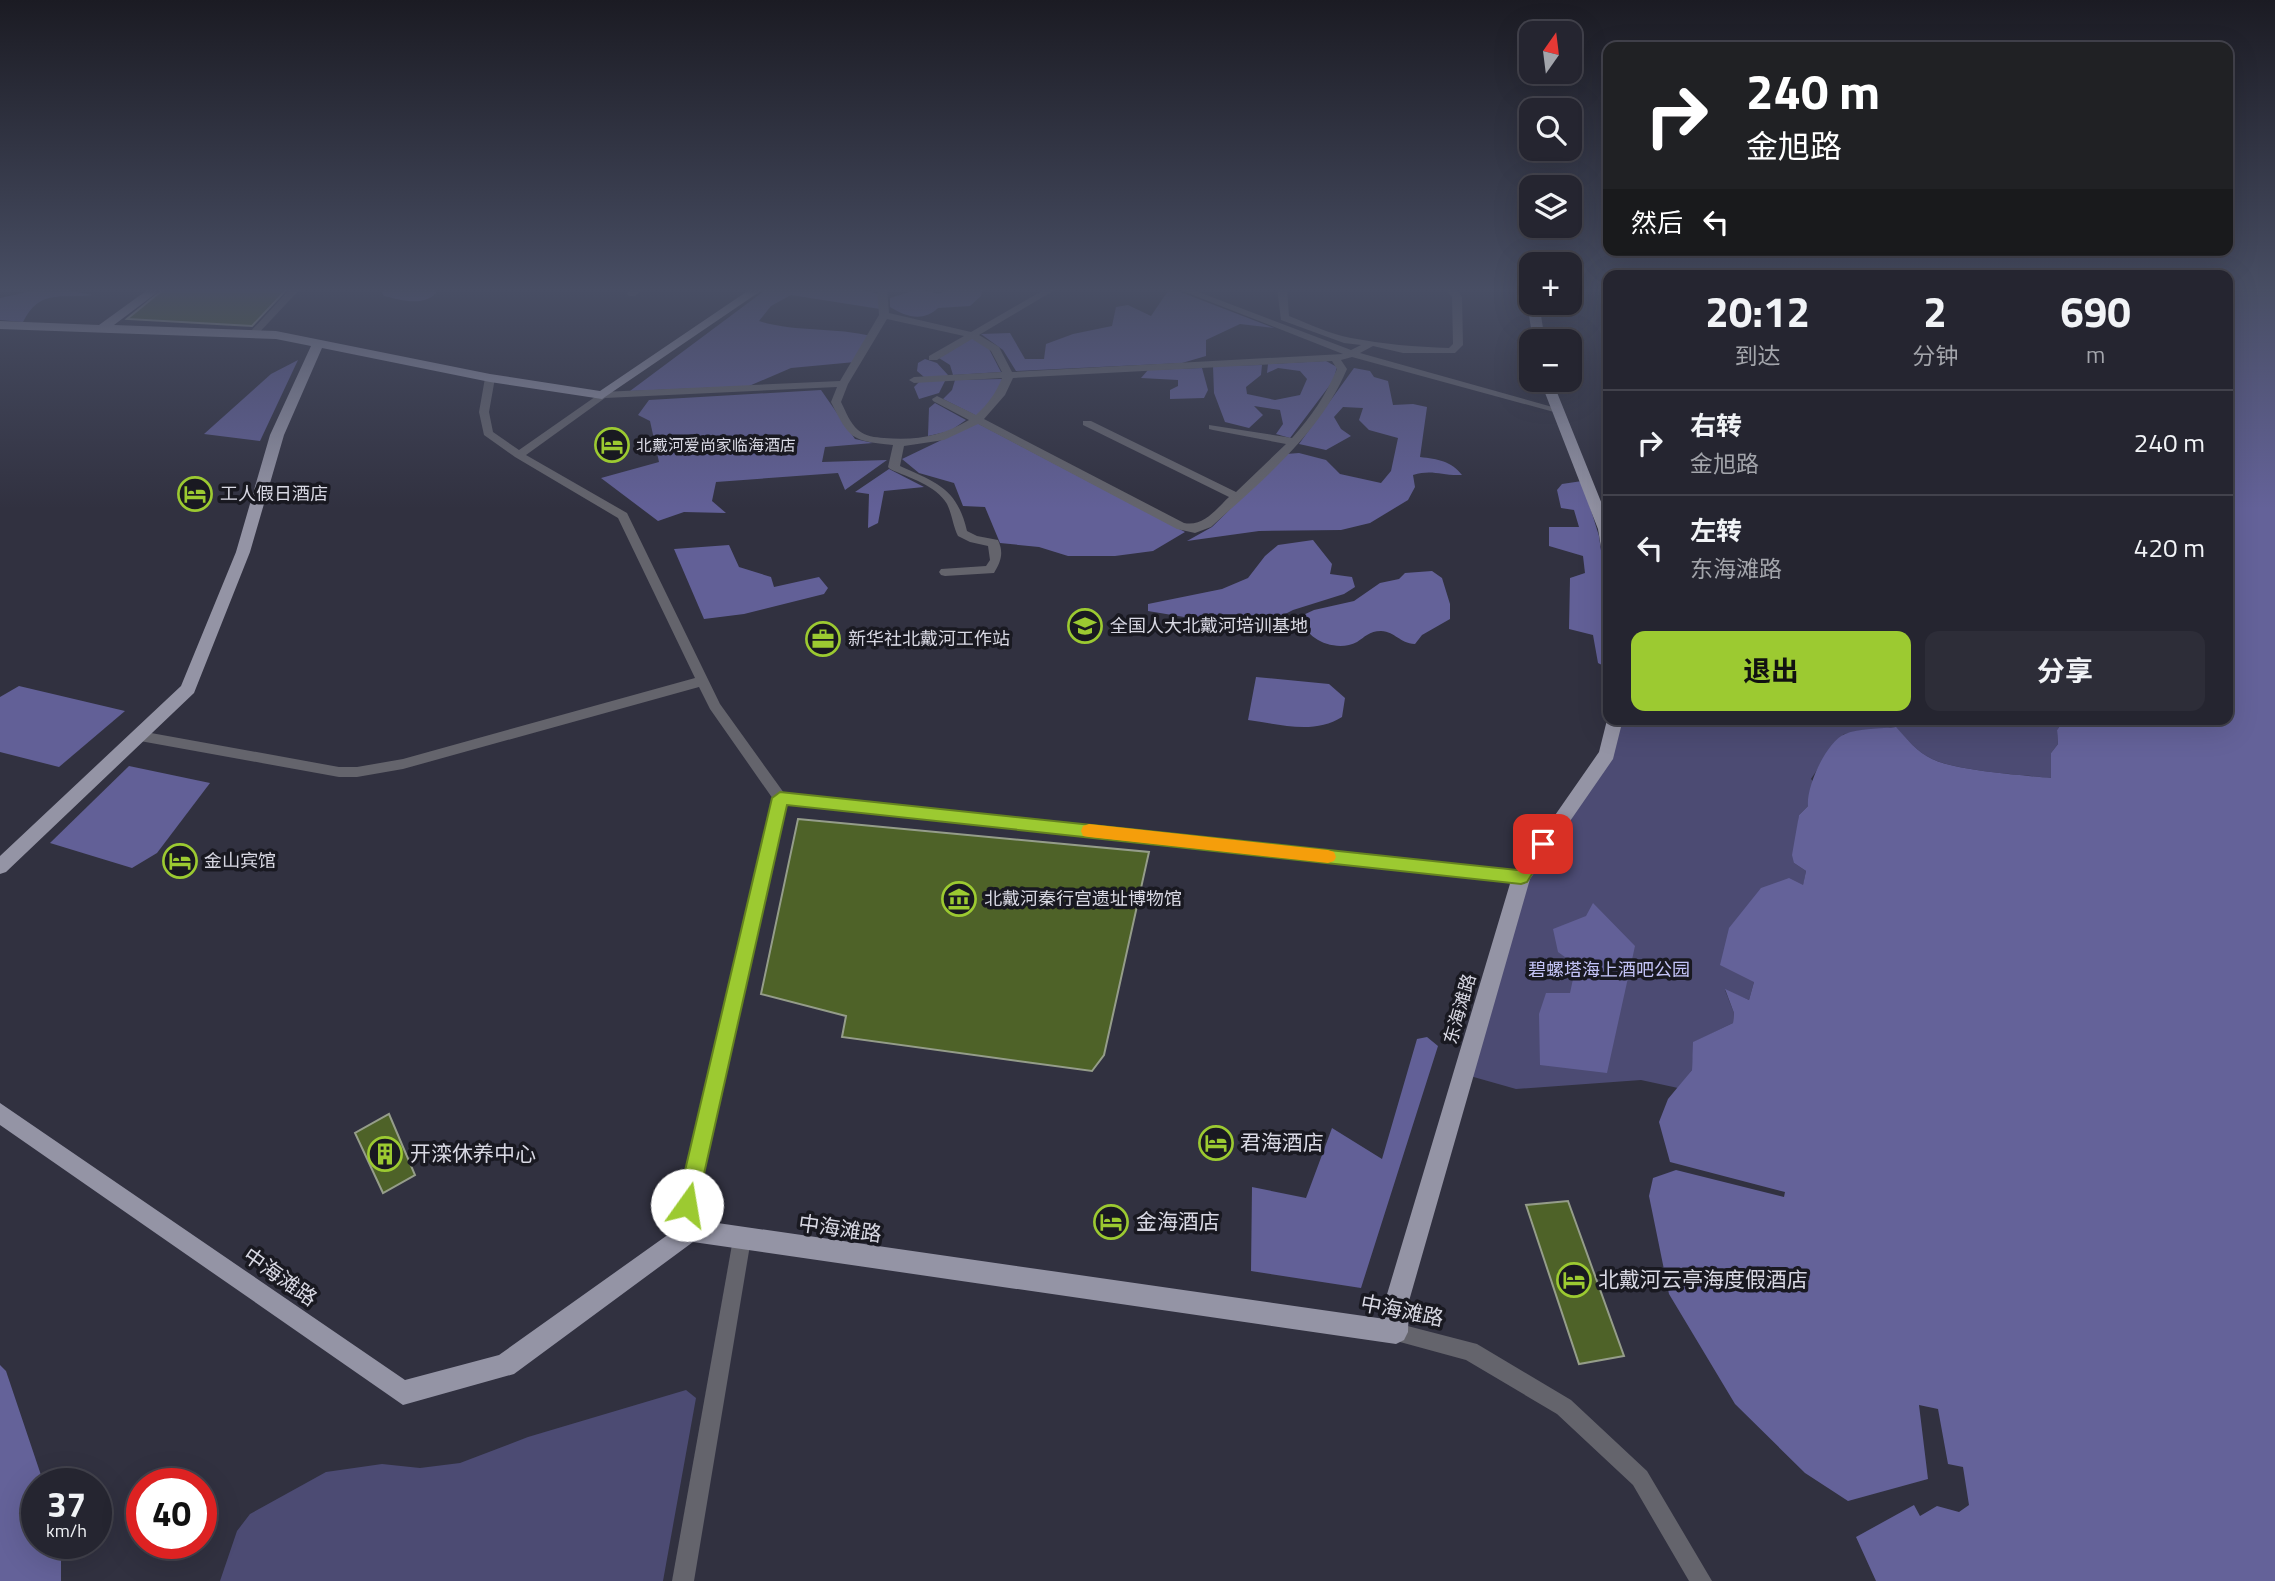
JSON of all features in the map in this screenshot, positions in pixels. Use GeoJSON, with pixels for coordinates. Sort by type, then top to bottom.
{"type":"FeatureCollection","features":[{"type":"Feature","properties":{"kind":"main road"},"geometry":{"type":"LineString","coordinates":[[0,867],[188,689],[243,552],[277,435],[309,362]]}},
{"type":"Feature","properties":{"kind":"main road"},"geometry":{"type":"LineString","coordinates":[[413,362],[490,378],[602,395],[651,362]]}},
{"type":"Feature","properties":{"kind":"main road"},"geometry":{"type":"LineString","coordinates":[[1551,392],[1603,524]]}},
{"type":"Feature","properties":{"kind":"main road","name":"东海滩路"},"geometry":{"type":"LineString","coordinates":[[1396,1332],[1397,1301],[1521,877],[1607,754],[1614,725]]}},
{"type":"Feature","properties":{"kind":"main road","name":"中海滩路"},"geometry":{"type":"LineString","coordinates":[[0,1113],[403,1393],[505,1365],[690,1230],[1396,1332]]}},
{"type":"Feature","properties":{"kind":"street"},"geometry":{"type":"LineString","coordinates":[[856,362],[836,402],[852,430],[861,437],[899,444],[914,444],[946,436],[970,426],[998,401],[1009,375]]}},
{"type":"Feature","properties":{"kind":"street"},"geometry":{"type":"LineString","coordinates":[[1002,362],[1009,375]]}},
{"type":"Feature","properties":{"kind":"street"},"geometry":{"type":"LineString","coordinates":[[914,380],[1263,362]]}},
{"type":"Feature","properties":{"kind":"street"},"geometry":{"type":"LineString","coordinates":[[937,398],[1181,526],[1195,529],[1207,524],[1295,442],[1338,382],[1342,369],[1337,362]]}},
{"type":"Feature","properties":{"kind":"street"},"geometry":{"type":"LineString","coordinates":[[1381,362],[1558,410]]}},
{"type":"Feature","properties":{"kind":"street"},"geometry":{"type":"LineString","coordinates":[[490,378],[484,412],[488,433],[519,455],[623,516],[715,706],[780,798],[687,1205],[690,1230]]}},
{"type":"Feature","properties":{"kind":"street"},"geometry":{"type":"LineString","coordinates":[[519,455],[602,395],[843,384]]}},
{"type":"Feature","properties":{"kind":"street"},"geometry":{"type":"LineString","coordinates":[[1087,423],[1236,496]]}},
{"type":"Feature","properties":{"kind":"street"},"geometry":{"type":"LineString","coordinates":[[1213,427],[1295,442]]}},
{"type":"Feature","properties":{"kind":"street"},"geometry":{"type":"LineString","coordinates":[[899,444],[894,467],[946,492],[958,509],[962,533],[974,539],[994,543],[996,560],[990,570],[945,572]]}},
{"type":"Feature","properties":{"kind":"street"},"geometry":{"type":"LineString","coordinates":[[140,736],[339,772],[357,772],[403,764],[702,681]]}},
{"type":"Feature","properties":{"kind":"street"},"geometry":{"type":"LineString","coordinates":[[780,798],[1521,877]]}},
{"type":"Feature","properties":{"kind":"street"},"geometry":{"type":"LineString","coordinates":[[683,1581],[742,1239]]}},
{"type":"Feature","properties":{"kind":"street","name":"中海滩路"},"geometry":{"type":"LineString","coordinates":[[1396,1332],[1470,1351],[1563,1407],[1640,1478],[1701,1581]]}},
{"type":"Feature","properties":{"kind":"green space"},"geometry":{"type":"Polygon","coordinates":[[[297,362],[260,441],[204,434],[271,374],[297,362]]]}},
{"type":"Feature","properties":{"kind":"green space"},"geometry":{"type":"Polygon","coordinates":[[[669,362],[855,362],[791,368],[749,386],[630,391],[669,362]]]}},
{"type":"Feature","properties":{"kind":"green space"},"geometry":{"type":"Polygon","coordinates":[[[945,362],[996,362],[1001,372],[953,375],[950,365],[945,362]]]}},
{"type":"Feature","properties":{"kind":"green space"},"geometry":{"type":"Polygon","coordinates":[[[1010,362],[1186,362],[1182,363],[1016,371],[1010,362]]]}},
{"type":"Feature","properties":{"kind":"green space"},"geometry":{"type":"Polygon","coordinates":[[[1327,362],[1337,367],[1333,381],[1290,438],[1276,434],[1283,424],[1280,410],[1254,406],[1263,415],[1249,428],[1225,422],[1214,393],[1213,366],[1262,365],[1261,375],[1246,387],[1247,394],[1275,400],[1300,395],[1307,379],[1300,371],[1278,368],[1267,373],[1268,364],[1327,362]]]}},
{"type":"Feature","properties":{"kind":"green space"},"geometry":{"type":"Polygon","coordinates":[[[918,363],[937,363],[948,375],[939,393],[919,399],[914,387],[924,377],[917,371],[918,363]]]}},
{"type":"Feature","properties":{"kind":"green space"},"geometry":{"type":"Polygon","coordinates":[[[1202,368],[1208,390],[1204,398],[1170,399],[1170,390],[1178,386],[1178,380],[1141,378],[1148,370],[1202,368]]]}},
{"type":"Feature","properties":{"kind":"green space"},"geometry":{"type":"Polygon","coordinates":[[[1354,368],[1370,371],[1374,377],[1388,381],[1393,405],[1413,404],[1427,407],[1420,457],[1444,462],[1462,475],[1413,475],[1415,487],[1408,500],[1370,523],[1341,530],[1259,531],[1187,541],[1212,527],[1286,454],[1299,453],[1326,460],[1340,474],[1381,483],[1391,471],[1398,438],[1369,430],[1359,420],[1363,408],[1343,407],[1334,417],[1341,429],[1351,436],[1326,450],[1299,444],[1354,368]]]}},
{"type":"Feature","properties":{"kind":"green space"},"geometry":{"type":"Polygon","coordinates":[[[1002,379],[999,391],[977,416],[943,399],[952,390],[955,380],[1002,379]]]}},
{"type":"Feature","properties":{"kind":"green space"},"geometry":{"type":"Polygon","coordinates":[[[821,390],[855,439],[873,443],[825,447],[822,462],[887,460],[845,490],[838,473],[716,482],[712,501],[726,513],[684,512],[658,521],[601,478],[659,462],[650,421],[638,415],[649,400],[821,390]]]}},
{"type":"Feature","properties":{"kind":"green space"},"geometry":{"type":"Polygon","coordinates":[[[935,403],[966,420],[950,431],[928,436],[929,408],[935,403]]]}},
{"type":"Feature","properties":{"kind":"green space"},"geometry":{"type":"Polygon","coordinates":[[[977,423],[1185,532],[1153,551],[1115,556],[1068,556],[1039,547],[1000,543],[985,507],[963,506],[954,483],[919,473],[902,459],[977,423]]]}},
{"type":"Feature","properties":{"kind":"green space"},"geometry":{"type":"Polygon","coordinates":[[[889,469],[924,487],[884,491],[878,523],[868,528],[869,494],[855,492],[889,469]]]}},
{"type":"Feature","properties":{"kind":"green space"},"geometry":{"type":"Polygon","coordinates":[[[1582,481],[1599,536],[1603,565],[1603,666],[1598,663],[1593,635],[1569,629],[1570,578],[1585,573],[1583,556],[1549,546],[1549,527],[1579,527],[1574,510],[1561,508],[1557,490],[1562,484],[1582,481]]]}},
{"type":"Feature","properties":{"kind":"green space"},"geometry":{"type":"Polygon","coordinates":[[[1313,540],[1332,564],[1330,574],[1352,577],[1355,587],[1344,594],[1293,610],[1262,626],[1220,623],[1148,611],[1148,604],[1222,589],[1248,578],[1265,556],[1278,545],[1313,540]]]}},
{"type":"Feature","properties":{"kind":"green space"},"geometry":{"type":"Polygon","coordinates":[[[729,545],[739,567],[771,577],[774,587],[819,577],[828,588],[824,594],[744,614],[704,619],[674,549],[729,545]]]}},
{"type":"Feature","properties":{"kind":"green space"},"geometry":{"type":"Polygon","coordinates":[[[1256,677],[1329,684],[1345,698],[1342,717],[1320,726],[1308,727],[1248,720],[1256,677]]]}},
{"type":"Feature","properties":{"kind":"green space"},"geometry":{"type":"Polygon","coordinates":[[[19,686],[125,711],[59,767],[0,752],[0,697],[19,686]]]}},
{"type":"Feature","properties":{"kind":"green space","name":"碧螺塔海上酒吧公园"},"geometry":{"type":"Polygon","coordinates":[[[1612,725],[2061,725],[2057,730],[2058,744],[2051,753],[2052,778],[1990,772],[1943,763],[1922,753],[1895,727],[1844,734],[1834,744],[1811,779],[1868,841],[1808,806],[1799,815],[1794,863],[1806,871],[1803,886],[1754,982],[1749,1000],[1725,990],[1734,1013],[1733,1023],[1694,1042],[1692,1070],[1678,1088],[1641,1080],[1516,1089],[1463,1074],[1521,877],[1607,754],[1612,725]]]}},
{"type":"Feature","properties":{"kind":"green space"},"geometry":{"type":"Polygon","coordinates":[[[129,766],[210,783],[157,853],[132,868],[50,843],[129,766]]]}},
{"type":"Feature","properties":{"kind":"green space"},"geometry":{"type":"Polygon","coordinates":[[[1593,903],[1635,946],[1607,1073],[1540,1065],[1539,1014],[1546,993],[1570,993],[1576,965],[1558,952],[1553,929],[1586,916],[1593,903]]]}},
{"type":"Feature","properties":{"kind":"green space"},"geometry":{"type":"Polygon","coordinates":[[[1427,1037],[1438,1046],[1361,1288],[1251,1271],[1252,1187],[1306,1198],[1332,1128],[1382,1159],[1417,1039],[1427,1037]]]}},
{"type":"Feature","properties":{"kind":"green space"},"geometry":{"type":"Polygon","coordinates":[[[686,1390],[696,1398],[663,1581],[220,1581],[237,1531],[250,1514],[326,1472],[382,1464],[420,1468],[460,1463],[528,1437],[686,1390]]]}},
{"type":"Feature","properties":{"kind":"shaded area"},"geometry":{"type":"Polygon","coordinates":[[[2233,362],[2275,362],[2275,1581],[1876,1581],[1856,1537],[1914,1505],[1920,1516],[1937,1506],[1959,1512],[1969,1505],[1963,1467],[1948,1464],[1938,1409],[1919,1405],[1928,1479],[1848,1501],[1805,1473],[1735,1404],[1669,1294],[1649,1196],[1653,1178],[1676,1170],[1784,1197],[1785,1192],[1670,1162],[1659,1122],[1668,1099],[1692,1070],[1693,1042],[1733,1023],[1734,1013],[1725,989],[1749,1000],[1754,982],[1720,965],[1729,928],[1761,888],[1789,878],[1803,885],[1806,871],[1794,863],[1792,855],[1799,815],[1808,806],[1810,788],[1824,755],[1845,734],[1896,727],[1922,753],[1943,763],[1990,772],[2051,778],[2051,753],[2058,744],[2057,730],[2061,725],[2233,725],[2233,362]]]}},
{"type":"Feature","properties":{"kind":"shaded area"},"geometry":{"type":"Polygon","coordinates":[[[1432,571],[1442,578],[1450,604],[1450,619],[1422,635],[1415,644],[1405,642],[1390,633],[1377,631],[1352,644],[1335,646],[1319,641],[1299,624],[1301,616],[1314,610],[1354,601],[1380,583],[1399,579],[1405,573],[1432,571]]]}},
{"type":"Feature","properties":{"kind":"shaded area"},"geometry":{"type":"Polygon","coordinates":[[[0,1365],[6,1371],[39,1468],[21,1468],[21,1559],[61,1559],[61,1581],[0,1581],[0,1365]]]}},
{"type":"Feature","properties":{"kind":"building","name":"北戴河秦行宫遗址博物馆"},"geometry":{"type":"Polygon","coordinates":[[[798,819],[1149,852],[1104,1055],[1092,1071],[842,1037],[846,1016],[761,994],[798,819]]]}},
{"type":"Feature","properties":{"kind":"building","name":"开滦休养中心"},"geometry":{"type":"Polygon","coordinates":[[[389,1114],[415,1175],[383,1193],[355,1133],[389,1114]]]}},
{"type":"Feature","properties":{"kind":"building","name":"北戴河云亭海度假酒店"},"geometry":{"type":"Polygon","coordinates":[[[1568,1201],[1624,1356],[1579,1364],[1526,1205],[1568,1201]]]}},
{"type":"Feature","properties":{"kind":"slow traffic"},"geometry":{"type":"LineString","coordinates":[[1089,831],[1328,857]]}},
{"type":"Feature","properties":{"kind":"place","name":"北戴河爱尚家临海酒店"},"geometry":{"type":"Point","coordinates":[612,445]}},
{"type":"Feature","properties":{"kind":"place","name":"工人假日酒店"},"geometry":{"type":"Point","coordinates":[195,494]}},
{"type":"Feature","properties":{"kind":"place","name":"全国人大北戴河培训基地"},"geometry":{"type":"Point","coordinates":[1085,626]}},
{"type":"Feature","properties":{"kind":"place","name":"新华社北戴河工作站"},"geometry":{"type":"Point","coordinates":[823,639]}},
{"type":"Feature","properties":{"kind":"place","name":"金山宾馆"},"geometry":{"type":"Point","coordinates":[180,861]}},
{"type":"Feature","properties":{"kind":"place","name":"北戴河秦行宫遗址博物馆"},"geometry":{"type":"Point","coordinates":[959,899]}},
{"type":"Feature","properties":{"kind":"place","name":"君海酒店"},"geometry":{"type":"Point","coordinates":[1216,1143]}},
{"type":"Feature","properties":{"kind":"place","name":"开滦休养中心"},"geometry":{"type":"Point","coordinates":[385,1154]}},
{"type":"Feature","properties":{"kind":"place","name":"金海酒店"},"geometry":{"type":"Point","coordinates":[1111,1222]}},
{"type":"Feature","properties":{"kind":"place","name":"北戴河云亭海度假酒店"},"geometry":{"type":"Point","coordinates":[1574,1280]}},
{"type":"Feature","properties":{"kind":"route"},"geometry":{"type":"LineString","coordinates":[[687,1205],[780,798],[1521,877],[1543,844]]}}]}
